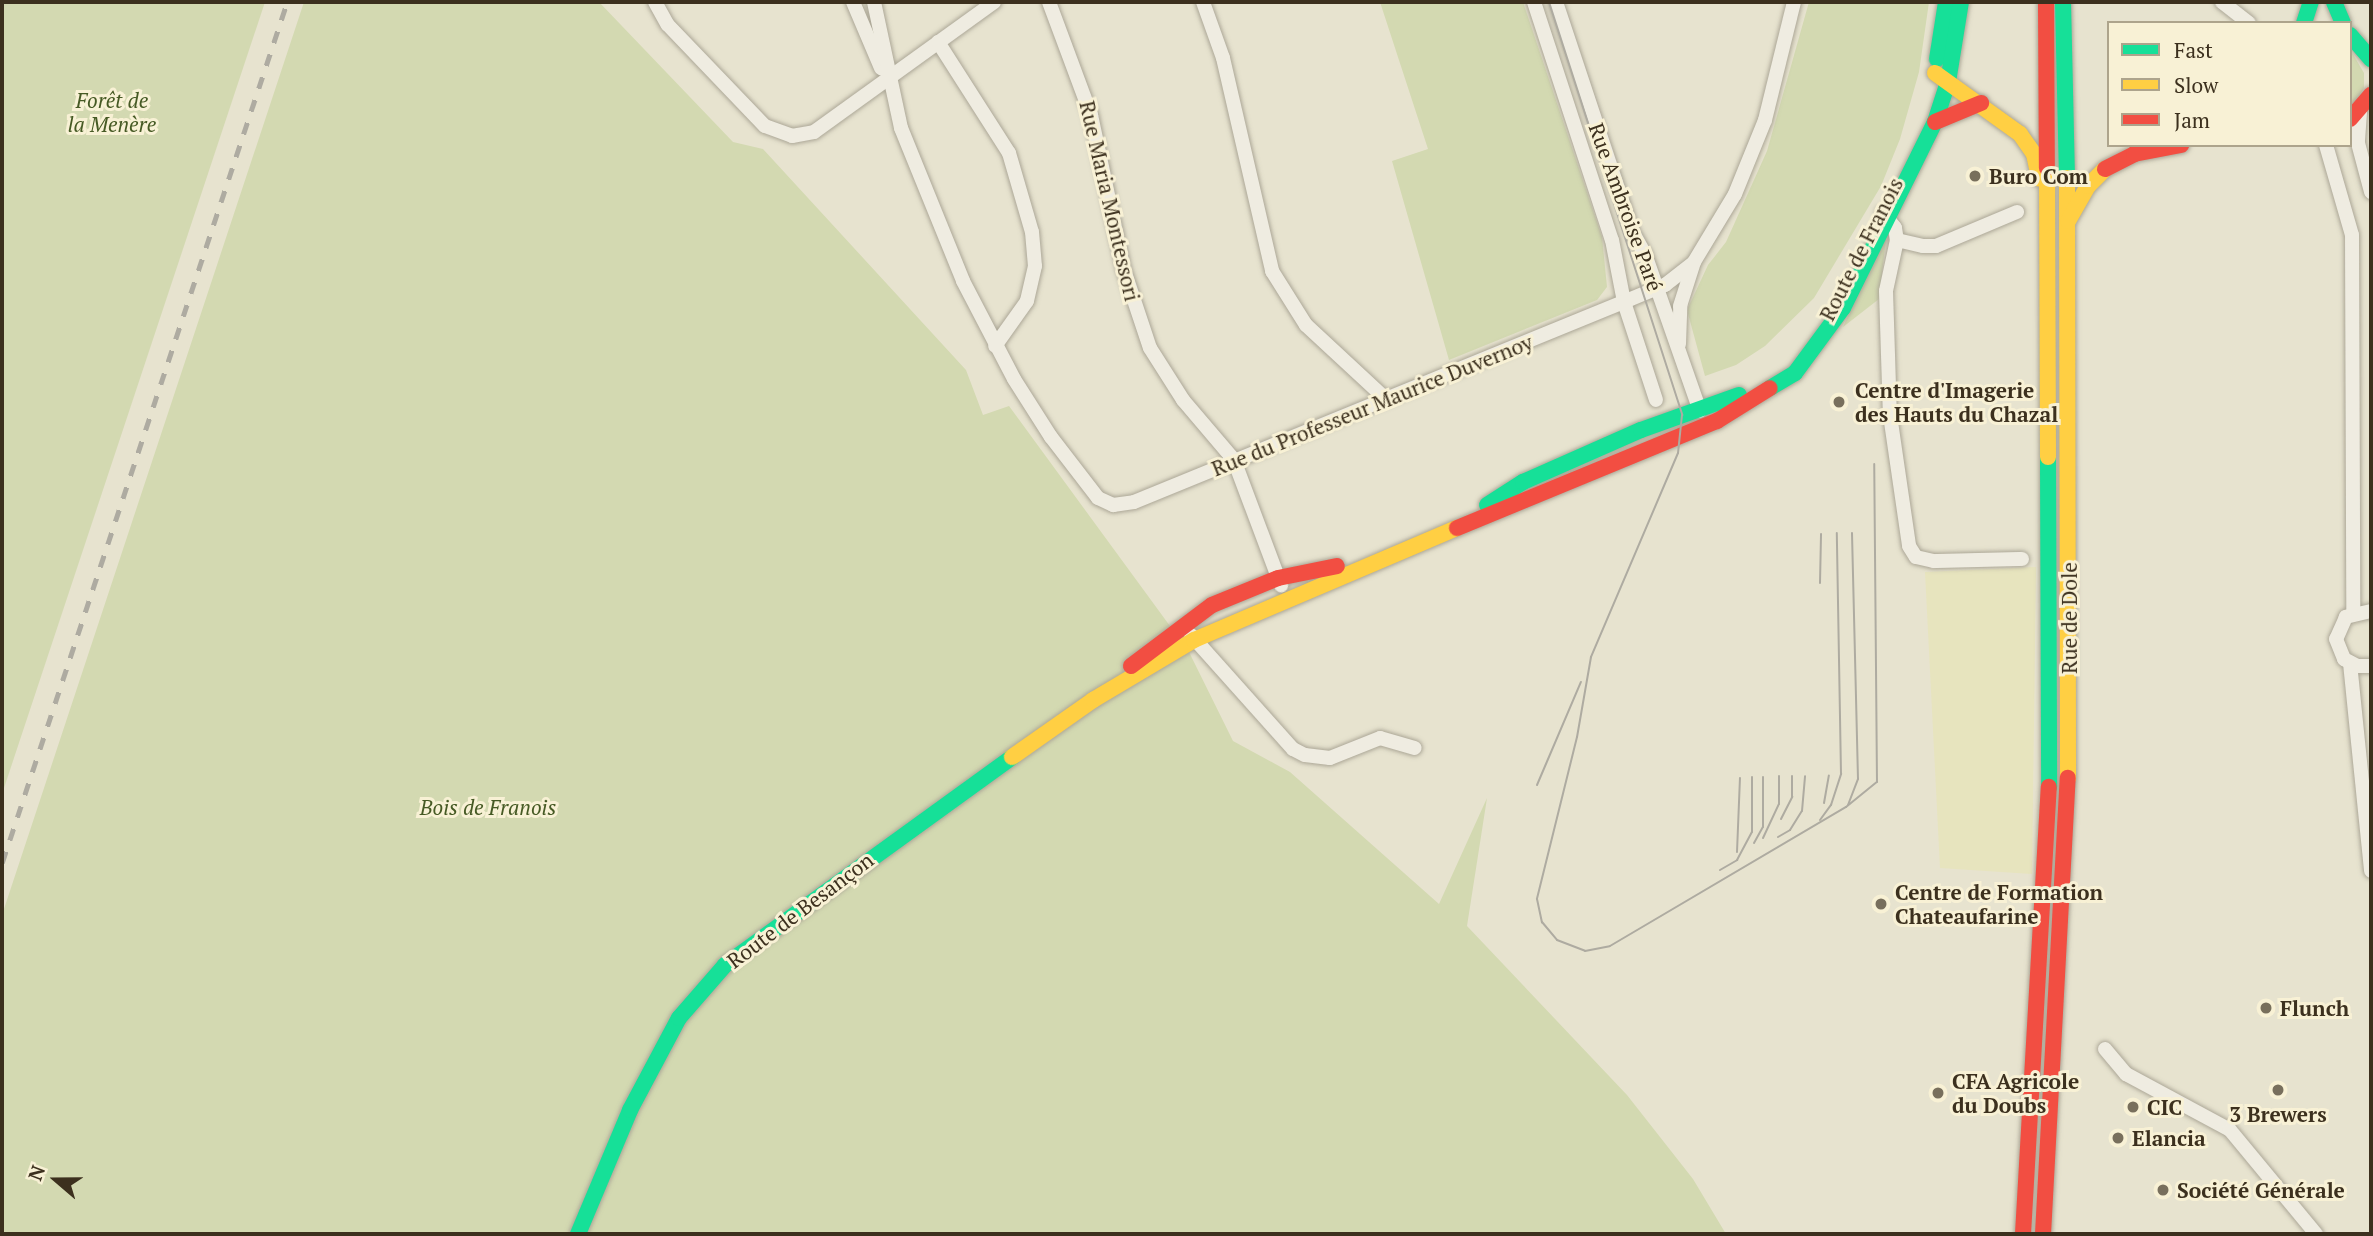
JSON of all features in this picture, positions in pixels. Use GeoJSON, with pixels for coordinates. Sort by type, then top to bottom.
{"type":"FeatureCollection","features":[{"type":"Feature","properties":{"kind":"main road","name":"Route de Franois"},"geometry":{"type":"LineString","coordinates":[[1297,573],[1358,560],[1488,504],[1523,482],[1669,418],[1700,411],[1774,377],[1807,349],[1835,308],[1907,181],[1935,122],[1941,77],[1945,2]]}},
{"type":"Feature","properties":{"kind":"main road","name":"Route de Franois"},"geometry":{"type":"LineString","coordinates":[[1886,215],[1941,77],[1961,2]]}},
{"type":"Feature","properties":{"kind":"main road","name":"Rue de Dole"},"geometry":{"type":"LineString","coordinates":[[2023,1234],[2026,1139],[2048,875],[2049,244],[2046,2]]}},
{"type":"Feature","properties":{"kind":"main road","name":"Rue de Dole"},"geometry":{"type":"LineString","coordinates":[[2043,1234],[2068,840],[2068,221],[2063,2]]}},
{"type":"Feature","properties":{"kind":"main road"},"geometry":{"type":"LineString","coordinates":[[2305,21],[2311,2]]}},
{"type":"Feature","properties":{"kind":"main road"},"geometry":{"type":"LineString","coordinates":[[2334,2],[2342,21]]}},
{"type":"Feature","properties":{"kind":"main road"},"geometry":{"type":"LineString","coordinates":[[2352,37],[2369,52]]}},
{"type":"Feature","properties":{"kind":"main road"},"geometry":{"type":"LineString","coordinates":[[1941,77],[1981,103],[2030,145],[2049,244]]}},
{"type":"Feature","properties":{"kind":"main road"},"geometry":{"type":"LineString","coordinates":[[2355,116],[2371,95]]}},
{"type":"Feature","properties":{"kind":"main road"},"geometry":{"type":"LineString","coordinates":[[1935,122],[1981,103]]}},
{"type":"Feature","properties":{"kind":"main road"},"geometry":{"type":"LineString","coordinates":[[2068,221],[2088,186],[2105,169],[2134,154],[2171,147]]}},
{"type":"Feature","properties":{"kind":"main road"},"geometry":{"type":"LineString","coordinates":[[1194,640],[1285,598],[1689,432],[1764,396],[1796,373],[1830,330],[1886,215]]}},
{"type":"Feature","properties":{"kind":"main road","name":"Route de Besançon"},"geometry":{"type":"LineString","coordinates":[[1093,700],[1184,622],[1234,594],[1297,573]]}},
{"type":"Feature","properties":{"kind":"main road","name":"Route de Besançon"},"geometry":{"type":"LineString","coordinates":[[578,1234],[656,1056],[679,1018],[725,965],[778,922],[1093,700],[1194,640]]}},
{"type":"Feature","properties":{"kind":"street"},"geometry":{"type":"LineString","coordinates":[[655,2],[668,25],[765,126],[779,133],[814,132],[994,2]]}},
{"type":"Feature","properties":{"kind":"street"},"geometry":{"type":"LineString","coordinates":[[853,2],[888,81],[939,230],[995,346],[1027,301],[1035,266],[1032,232],[1009,153],[938,42]]}},
{"type":"Feature","properties":{"kind":"street"},"geometry":{"type":"LineString","coordinates":[[874,2],[888,81]]}},
{"type":"Feature","properties":{"kind":"street","name":"Rue Maria Montessori"},"geometry":{"type":"LineString","coordinates":[[1049,2],[1091,115],[1124,270],[1150,348],[1189,408],[1234,460],[1285,598]]}},
{"type":"Feature","properties":{"kind":"street"},"geometry":{"type":"LineString","coordinates":[[1203,2],[1223,58],[1272,271],[1306,325],[1386,399]]}},
{"type":"Feature","properties":{"kind":"street","name":"Rue Ambroise Paré"},"geometry":{"type":"LineString","coordinates":[[1534,2],[1612,240],[1624,302],[1656,400]]}},
{"type":"Feature","properties":{"kind":"street","name":"Rue Ambroise Paré"},"geometry":{"type":"LineString","coordinates":[[1556,2],[1651,292],[1700,411]]}},
{"type":"Feature","properties":{"kind":"street"},"geometry":{"type":"LineString","coordinates":[[1682,362],[1679,306],[1694,262],[1735,194],[1765,120],[1794,2]]}},
{"type":"Feature","properties":{"kind":"street"},"geometry":{"type":"LineString","coordinates":[[2222,2],[2246,21]]}},
{"type":"Feature","properties":{"kind":"street"},"geometry":{"type":"LineString","coordinates":[[2355,116],[2371,192]]}},
{"type":"Feature","properties":{"kind":"street"},"geometry":{"type":"LineString","coordinates":[[2327,147],[2350,221],[2353,249],[2353,612]]}},
{"type":"Feature","properties":{"kind":"street"},"geometry":{"type":"LineString","coordinates":[[1897,240],[1936,246],[2017,212]]}},
{"type":"Feature","properties":{"kind":"street"},"geometry":{"type":"LineString","coordinates":[[1886,215],[1897,240],[1886,291],[1890,415],[1909,547],[1916,557],[1934,561],[2022,559]]}},
{"type":"Feature","properties":{"kind":"street","name":"Rue du Professeur Maurice Duvernoy"},"geometry":{"type":"LineString","coordinates":[[995,346],[1051,437],[1098,498],[1113,505],[1134,502],[1651,292],[1694,262]]}},
{"type":"Feature","properties":{"kind":"street"},"geometry":{"type":"LineString","coordinates":[[2371,611],[2353,612],[2341,623],[2336,639],[2340,654],[2350,663],[2371,666]]}},
{"type":"Feature","properties":{"kind":"street"},"geometry":{"type":"LineString","coordinates":[[1184,622],[1194,640],[1293,749],[1305,755],[1329,758],[1380,738],[1415,748]]}},
{"type":"Feature","properties":{"kind":"street"},"geometry":{"type":"LineString","coordinates":[[2350,663],[2371,871]]}},
{"type":"Feature","properties":{"kind":"street"},"geometry":{"type":"LineString","coordinates":[[2105,1049],[2126,1074],[2230,1130],[2316,1234]]}},
{"type":"Feature","properties":{"kind":"shaded area"},"geometry":{"type":"Polygon","coordinates":[[[2036,567],[2032,874],[1940,868],[1925,572],[2036,567]]]}},
{"type":"Feature","properties":{"kind":"green space","name":"Forêt de la Menère"},"geometry":{"type":"Polygon","coordinates":[[[2,2],[265,2],[2,794],[2,2]]]}},
{"type":"Feature","properties":{"kind":"green space","name":"Bois de Franois"},"geometry":{"type":"Polygon","coordinates":[[[304,2],[599,2],[733,142],[763,149],[966,370],[983,415],[1009,406],[1189,652],[1233,741],[1290,772],[1439,904],[1487,798],[1467,926],[1627,1095],[1693,1179],[1726,1234],[2,1234],[2,915],[304,2]]]}},
{"type":"Feature","properties":{"kind":"green space"},"geometry":{"type":"Polygon","coordinates":[[[1380,2],[1523,2],[1602,237],[1607,287],[1597,300],[1449,360],[1392,161],[1428,149],[1380,2]]]}},
{"type":"Feature","properties":{"kind":"green space"},"geometry":{"type":"Polygon","coordinates":[[[1809,2],[1929,2],[1919,72],[1900,139],[1881,186],[1814,298],[1765,346],[1736,365],[1705,376],[1687,310],[1708,265],[1726,242],[1767,151],[1809,2]]]}},
{"type":"Feature","properties":{"kind":"green space"},"geometry":{"type":"Polygon","coordinates":[[[2352,52],[2364,73],[2364,88],[2352,107],[2352,52]]]}},
{"type":"Feature","properties":{"kind":"green space"},"geometry":{"type":"Polygon","coordinates":[[[1886,239],[1879,299],[1843,327],[1868,273],[1886,239]]]}},
{"type":"Feature","properties":{"kind":"tram line"},"geometry":{"type":"LineString","coordinates":[[1549,2],[1682,415],[1678,453],[1591,657],[1577,737],[1537,899],[1542,922],[1557,940],[1585,951],[1610,946],[1846,807],[1877,782],[1874,464]]}},
{"type":"Feature","properties":{"kind":"tram line"},"geometry":{"type":"LineString","coordinates":[[1820,820],[1831,805],[1841,774],[1837,533]]}},
{"type":"Feature","properties":{"kind":"tram line"},"geometry":{"type":"LineString","coordinates":[[1848,805],[1858,779],[1852,533]]}},
{"type":"Feature","properties":{"kind":"tram line"},"geometry":{"type":"LineString","coordinates":[[1820,583],[1821,534]]}},
{"type":"Feature","properties":{"kind":"tram line"},"geometry":{"type":"LineString","coordinates":[[1537,785],[1581,682]]}},
{"type":"Feature","properties":{"kind":"tram line"},"geometry":{"type":"LineString","coordinates":[[1824,803],[1829,775]]}},
{"type":"Feature","properties":{"kind":"tram line"},"geometry":{"type":"LineString","coordinates":[[1763,838],[1779,804],[1779,776]]}},
{"type":"Feature","properties":{"kind":"tram line"},"geometry":{"type":"LineString","coordinates":[[1781,819],[1792,797],[1792,776]]}},
{"type":"Feature","properties":{"kind":"tram line"},"geometry":{"type":"LineString","coordinates":[[1778,837],[1790,830],[1802,811],[1805,776]]}},
{"type":"Feature","properties":{"kind":"tram line"},"geometry":{"type":"LineString","coordinates":[[1720,870],[1737,860],[1752,832],[1752,777]]}},
{"type":"Feature","properties":{"kind":"tram line"},"geometry":{"type":"LineString","coordinates":[[1754,843],[1763,827],[1763,777]]}},
{"type":"Feature","properties":{"kind":"tram line"},"geometry":{"type":"LineString","coordinates":[[1737,852],[1740,778]]}},
{"type":"Feature","properties":{"kind":"railway"},"geometry":{"type":"LineString","coordinates":[[2,863],[287,2]]}},
{"type":"Feature","properties":{"kind":"traffic: fast"},"geometry":{"type":"LineString","coordinates":[[1937,59],[1946,2]]}},
{"type":"Feature","properties":{"kind":"traffic: fast"},"geometry":{"type":"LineString","coordinates":[[1770,388],[1795,373],[1843,308],[1935,122],[1948,82],[1961,2]]}},
{"type":"Feature","properties":{"kind":"traffic: fast"},"geometry":{"type":"LineString","coordinates":[[2063,2],[2067,178]]}},
{"type":"Feature","properties":{"kind":"traffic: fast"},"geometry":{"type":"LineString","coordinates":[[2305,21],[2311,2]]}},
{"type":"Feature","properties":{"kind":"traffic: fast"},"geometry":{"type":"LineString","coordinates":[[2334,2],[2342,21]]}},
{"type":"Feature","properties":{"kind":"traffic: fast"},"geometry":{"type":"LineString","coordinates":[[2352,37],[2371,59]]}},
{"type":"Feature","properties":{"kind":"traffic: fast"},"geometry":{"type":"LineString","coordinates":[[1487,505],[1523,482],[1641,430],[1739,395]]}},
{"type":"Feature","properties":{"kind":"traffic: fast"},"geometry":{"type":"LineString","coordinates":[[2048,457],[2049,787]]}},
{"type":"Feature","properties":{"kind":"traffic: fast"},"geometry":{"type":"LineString","coordinates":[[578,1234],[630,1110],[679,1018],[725,965],[1012,757]]}},
{"type":"Feature","properties":{"kind":"traffic: slow"},"geometry":{"type":"LineString","coordinates":[[1935,73],[2020,134],[2034,154],[2039,178]]}},
{"type":"Feature","properties":{"kind":"traffic: slow"},"geometry":{"type":"LineString","coordinates":[[2047,168],[2048,457]]}},
{"type":"Feature","properties":{"kind":"traffic: slow"},"geometry":{"type":"LineString","coordinates":[[2068,221],[2088,186],[2105,169]]}},
{"type":"Feature","properties":{"kind":"traffic: slow"},"geometry":{"type":"LineString","coordinates":[[2067,178],[2068,778]]}},
{"type":"Feature","properties":{"kind":"traffic: slow"},"geometry":{"type":"LineString","coordinates":[[1012,757],[1093,700],[1194,640],[1457,528]]}},
{"type":"Feature","properties":{"kind":"traffic: jam"},"geometry":{"type":"LineString","coordinates":[[2046,2],[2047,168]]}},
{"type":"Feature","properties":{"kind":"traffic: jam"},"geometry":{"type":"LineString","coordinates":[[2352,117],[2371,95]]}},
{"type":"Feature","properties":{"kind":"traffic: jam"},"geometry":{"type":"LineString","coordinates":[[1935,122],[1981,103]]}},
{"type":"Feature","properties":{"kind":"traffic: jam"},"geometry":{"type":"LineString","coordinates":[[2105,169],[2134,154],[2171,147]]}},
{"type":"Feature","properties":{"kind":"traffic: jam"},"geometry":{"type":"LineString","coordinates":[[1457,528],[1717,421],[1770,388]]}},
{"type":"Feature","properties":{"kind":"traffic: jam"},"geometry":{"type":"LineString","coordinates":[[1131,666],[1212,605],[1278,578],[1337,566]]}},
{"type":"Feature","properties":{"kind":"traffic: jam"},"geometry":{"type":"LineString","coordinates":[[2043,1234],[2068,778]]}},
{"type":"Feature","properties":{"kind":"traffic: jam"},"geometry":{"type":"LineString","coordinates":[[2023,1234],[2049,787]]}},
{"type":"Feature","properties":{"kind":"place","name":"Buro Com"},"geometry":{"type":"Point","coordinates":[1975,176]}},
{"type":"Feature","properties":{"kind":"place","name":"Centre d'Imagerie des Hauts du Chazal"},"geometry":{"type":"Point","coordinates":[1839,402]}},
{"type":"Feature","properties":{"kind":"place","name":"Centre de Formation Chateaufarine"},"geometry":{"type":"Point","coordinates":[1881,904]}},
{"type":"Feature","properties":{"kind":"place","name":"Flunch"},"geometry":{"type":"Point","coordinates":[2266,1008]}},
{"type":"Feature","properties":{"kind":"place","name":"3 Brewers"},"geometry":{"type":"Point","coordinates":[2278,1090]}},
{"type":"Feature","properties":{"kind":"place","name":"CFA Agricole du Doubs"},"geometry":{"type":"Point","coordinates":[1938,1093]}},
{"type":"Feature","properties":{"kind":"place","name":"CIC"},"geometry":{"type":"Point","coordinates":[2133,1107]}},
{"type":"Feature","properties":{"kind":"place","name":"Elancia"},"geometry":{"type":"Point","coordinates":[2118,1138]}},
{"type":"Feature","properties":{"kind":"place","name":"Société Générale"},"geometry":{"type":"Point","coordinates":[2163,1190]}}]}
